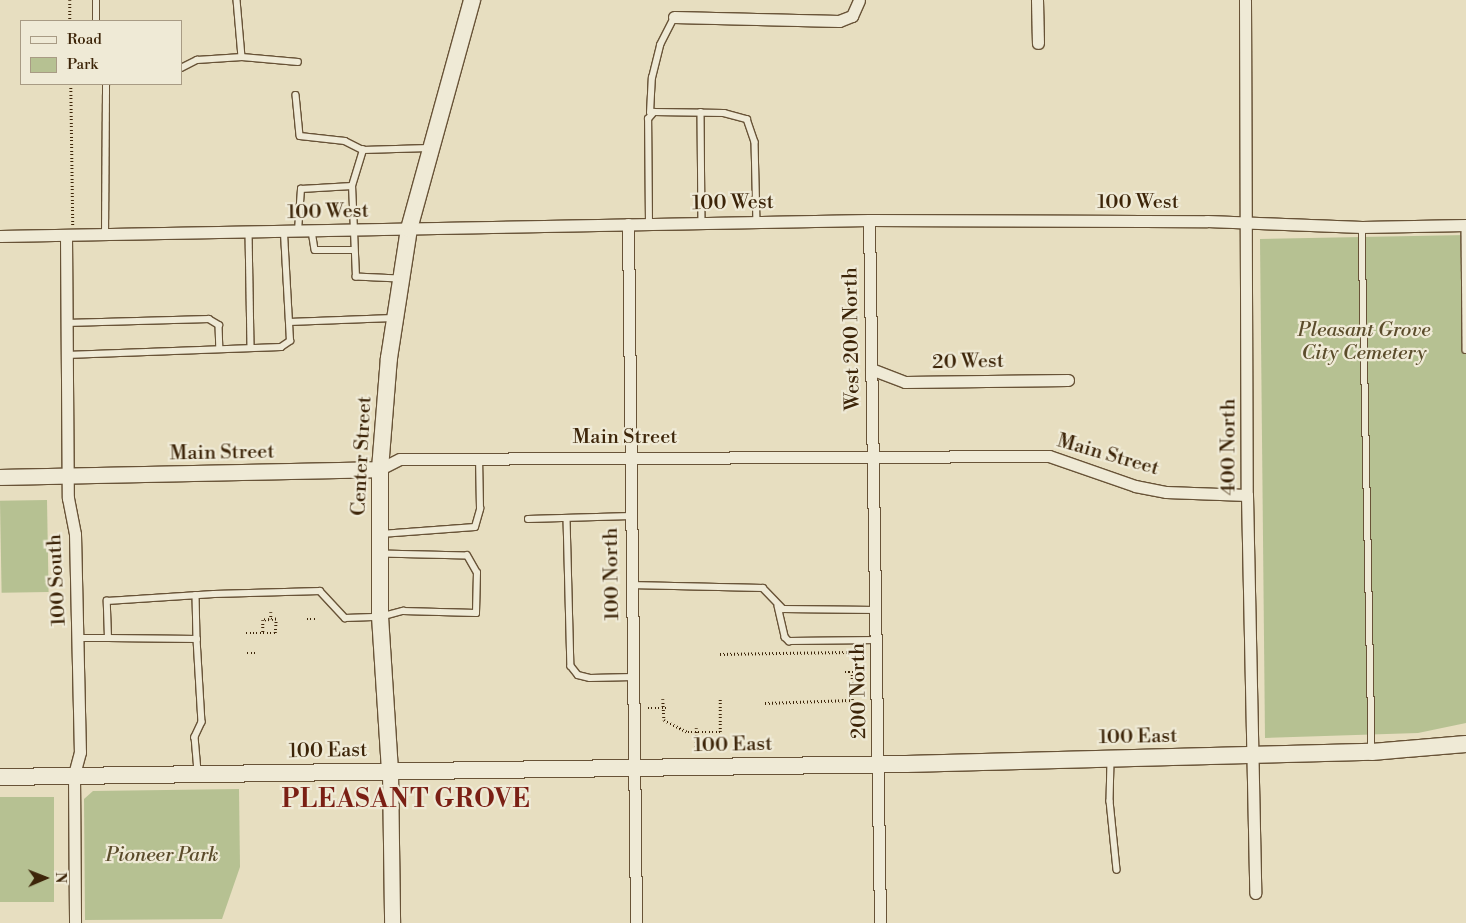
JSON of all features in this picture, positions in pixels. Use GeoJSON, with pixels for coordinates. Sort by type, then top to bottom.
{"type":"FeatureCollection","features":[{"type":"Feature","properties":{"kind":"main road","name":"Center Street"},"geometry":{"type":"LineString","coordinates":[[390,771],[380,616],[380,469],[395,318],[409,229],[472,0]]}},
{"type":"Feature","properties":{"kind":"main road","name":"100 East"},"geometry":{"type":"LineString","coordinates":[[0,777],[1111,759],[1372,752],[1466,744]]}},
{"type":"Feature","properties":{"kind":"street"},"geometry":{"type":"LineString","coordinates":[[674,17],[839,21],[852,16],[859,0]]}},
{"type":"Feature","properties":{"kind":"street"},"geometry":{"type":"LineString","coordinates":[[1037,0],[1038,43]]}},
{"type":"Feature","properties":{"kind":"street","name":"400 North"},"geometry":{"type":"LineString","coordinates":[[1245,0],[1248,495],[1251,755],[1255,893]]}},
{"type":"Feature","properties":{"kind":"street","name":"100 West"},"geometry":{"type":"LineString","coordinates":[[0,236],[105,236],[869,220],[1247,223],[1362,227],[1466,225]]}},
{"type":"Feature","properties":{"kind":"street","name":"West 200 North"},"geometry":{"type":"LineString","coordinates":[[869,220],[873,458]]}},
{"type":"Feature","properties":{"kind":"street","name":"100 North"},"geometry":{"type":"LineString","coordinates":[[628,224],[631,456],[630,585],[636,767],[636,923]]}},
{"type":"Feature","properties":{"kind":"street","name":"100 South"},"geometry":{"type":"LineString","coordinates":[[70,236],[66,323],[68,505],[75,534],[80,752],[74,775],[75,923]]}},
{"type":"Feature","properties":{"kind":"street","name":"20 West"},"geometry":{"type":"LineString","coordinates":[[871,369],[905,382],[1068,380]]}},
{"type":"Feature","properties":{"kind":"street","name":"Main Street"},"geometry":{"type":"LineString","coordinates":[[0,477],[380,469],[400,459],[631,456],[873,458],[1049,456],[1135,486],[1166,492],[1248,495]]}},
{"type":"Feature","properties":{"kind":"street","name":"200 North"},"geometry":{"type":"LineString","coordinates":[[873,458],[880,923]]}},
{"type":"Feature","properties":{"kind":"street","name":"Center Street"},"geometry":{"type":"LineString","coordinates":[[390,771],[392,923]]}},
{"type":"Feature","properties":{"kind":"lane"},"geometry":{"type":"LineString","coordinates":[[96,0],[96,20]]}},
{"type":"Feature","properties":{"kind":"lane"},"geometry":{"type":"LineString","coordinates":[[237,0],[242,56]]}},
{"type":"Feature","properties":{"kind":"lane"},"geometry":{"type":"LineString","coordinates":[[649,224],[652,78],[660,44],[674,17]]}},
{"type":"Feature","properties":{"kind":"lane"},"geometry":{"type":"LineString","coordinates":[[182,68],[197,60],[242,56],[298,62]]}},
{"type":"Feature","properties":{"kind":"lane"},"geometry":{"type":"LineString","coordinates":[[105,236],[106,85]]}},
{"type":"Feature","properties":{"kind":"lane"},"geometry":{"type":"LineString","coordinates":[[296,95],[300,136],[346,141],[363,150],[431,148]]}},
{"type":"Feature","properties":{"kind":"lane"},"geometry":{"type":"LineString","coordinates":[[650,113],[701,112],[741,116],[751,123],[754,142],[757,222]]}},
{"type":"Feature","properties":{"kind":"lane"},"geometry":{"type":"LineString","coordinates":[[701,112],[702,223]]}},
{"type":"Feature","properties":{"kind":"lane"},"geometry":{"type":"LineString","coordinates":[[363,150],[352,186],[351,230],[357,279],[402,279]]}},
{"type":"Feature","properties":{"kind":"lane"},"geometry":{"type":"LineString","coordinates":[[298,231],[301,189],[352,186]]}},
{"type":"Feature","properties":{"kind":"lane"},"geometry":{"type":"LineString","coordinates":[[1466,225],[1466,350]]}},
{"type":"Feature","properties":{"kind":"lane"},"geometry":{"type":"LineString","coordinates":[[1362,227],[1372,752]]}},
{"type":"Feature","properties":{"kind":"lane"},"geometry":{"type":"LineString","coordinates":[[312,231],[315,250],[353,250]]}},
{"type":"Feature","properties":{"kind":"lane"},"geometry":{"type":"LineString","coordinates":[[249,232],[251,348]]}},
{"type":"Feature","properties":{"kind":"lane"},"geometry":{"type":"LineString","coordinates":[[66,355],[281,347],[290,340],[284,232]]}},
{"type":"Feature","properties":{"kind":"lane"},"geometry":{"type":"LineString","coordinates":[[289,322],[395,318]]}},
{"type":"Feature","properties":{"kind":"lane"},"geometry":{"type":"LineString","coordinates":[[66,323],[209,319],[219,325],[220,349]]}},
{"type":"Feature","properties":{"kind":"lane"},"geometry":{"type":"LineString","coordinates":[[380,534],[476,527],[480,510],[479,458]]}},
{"type":"Feature","properties":{"kind":"lane"},"geometry":{"type":"LineString","coordinates":[[528,519],[631,516]]}},
{"type":"Feature","properties":{"kind":"lane"},"geometry":{"type":"LineString","coordinates":[[567,518],[571,666],[578,675],[590,678],[633,677]]}},
{"type":"Feature","properties":{"kind":"lane"},"geometry":{"type":"LineString","coordinates":[[108,638],[107,601],[196,595],[320,591],[345,618],[380,616],[403,611],[476,613],[478,581],[476,567],[467,556],[380,554]]}},
{"type":"Feature","properties":{"kind":"lane"},"geometry":{"type":"LineString","coordinates":[[630,585],[763,588],[778,606],[785,637],[789,641],[877,640]]}},
{"type":"Feature","properties":{"kind":"lane"},"geometry":{"type":"LineString","coordinates":[[196,595],[202,722],[195,737],[198,774]]}},
{"type":"Feature","properties":{"kind":"lane"},"geometry":{"type":"LineString","coordinates":[[778,606],[795,610],[876,610]]}},
{"type":"Feature","properties":{"kind":"lane"},"geometry":{"type":"LineString","coordinates":[[78,638],[197,638]]}},
{"type":"Feature","properties":{"kind":"lane"},"geometry":{"type":"LineString","coordinates":[[1111,759],[1110,801],[1117,870]]}},
{"type":"Feature","properties":{"kind":"path"},"geometry":{"type":"LineString","coordinates":[[70,0],[70,20]]}},
{"type":"Feature","properties":{"kind":"path"},"geometry":{"type":"LineString","coordinates":[[70,236],[71,85]]}},
{"type":"Feature","properties":{"kind":"path"},"geometry":{"type":"LineString","coordinates":[[271,612],[271,619]]}},
{"type":"Feature","properties":{"kind":"path"},"geometry":{"type":"LineString","coordinates":[[246,633],[263,633],[276,633],[276,619],[263,620],[263,633]]}},
{"type":"Feature","properties":{"kind":"path"},"geometry":{"type":"LineString","coordinates":[[307,619],[316,619]]}},
{"type":"Feature","properties":{"kind":"path"},"geometry":{"type":"LineString","coordinates":[[247,653],[256,652]]}},
{"type":"Feature","properties":{"kind":"path"},"geometry":{"type":"LineString","coordinates":[[720,654],[850,652]]}},
{"type":"Feature","properties":{"kind":"path"},"geometry":{"type":"LineString","coordinates":[[845,672],[861,672]]}},
{"type":"Feature","properties":{"kind":"path"},"geometry":{"type":"LineString","coordinates":[[765,703],[852,700],[852,672]]}},
{"type":"Feature","properties":{"kind":"path"},"geometry":{"type":"LineString","coordinates":[[663,699],[665,708],[664,720],[688,732],[720,732],[720,698]]}},
{"type":"Feature","properties":{"kind":"path"},"geometry":{"type":"LineString","coordinates":[[648,708],[665,708]]}},
{"type":"Feature","properties":{"kind":"path"},"geometry":{"type":"LineString","coordinates":[[696,728],[696,750]]}},
{"type":"Feature","properties":{"kind":"green space","name":"Pleasant Grove City Cemetery"},"geometry":{"type":"Polygon","coordinates":[[[1466,235],[1466,723],[1418,733],[1265,738],[1260,239],[1466,235]]]}},
{"type":"Feature","properties":{"kind":"green space"},"geometry":{"type":"Polygon","coordinates":[[[47,500],[49,592],[2,593],[0,501],[47,500]]]}},
{"type":"Feature","properties":{"kind":"green space","name":"Pioneer Park"},"geometry":{"type":"Polygon","coordinates":[[[239,789],[240,867],[222,919],[85,920],[84,799],[93,791],[239,789]]]}},
{"type":"Feature","properties":{"kind":"green space","name":"Pioneer Park"},"geometry":{"type":"Polygon","coordinates":[[[0,797],[54,797],[54,902],[0,902],[0,797]]]}},
{"type":"Feature","properties":{"kind":"district","name":"PLEASANT GROVE"},"geometry":{"type":"Point","coordinates":[406,800]}}]}
